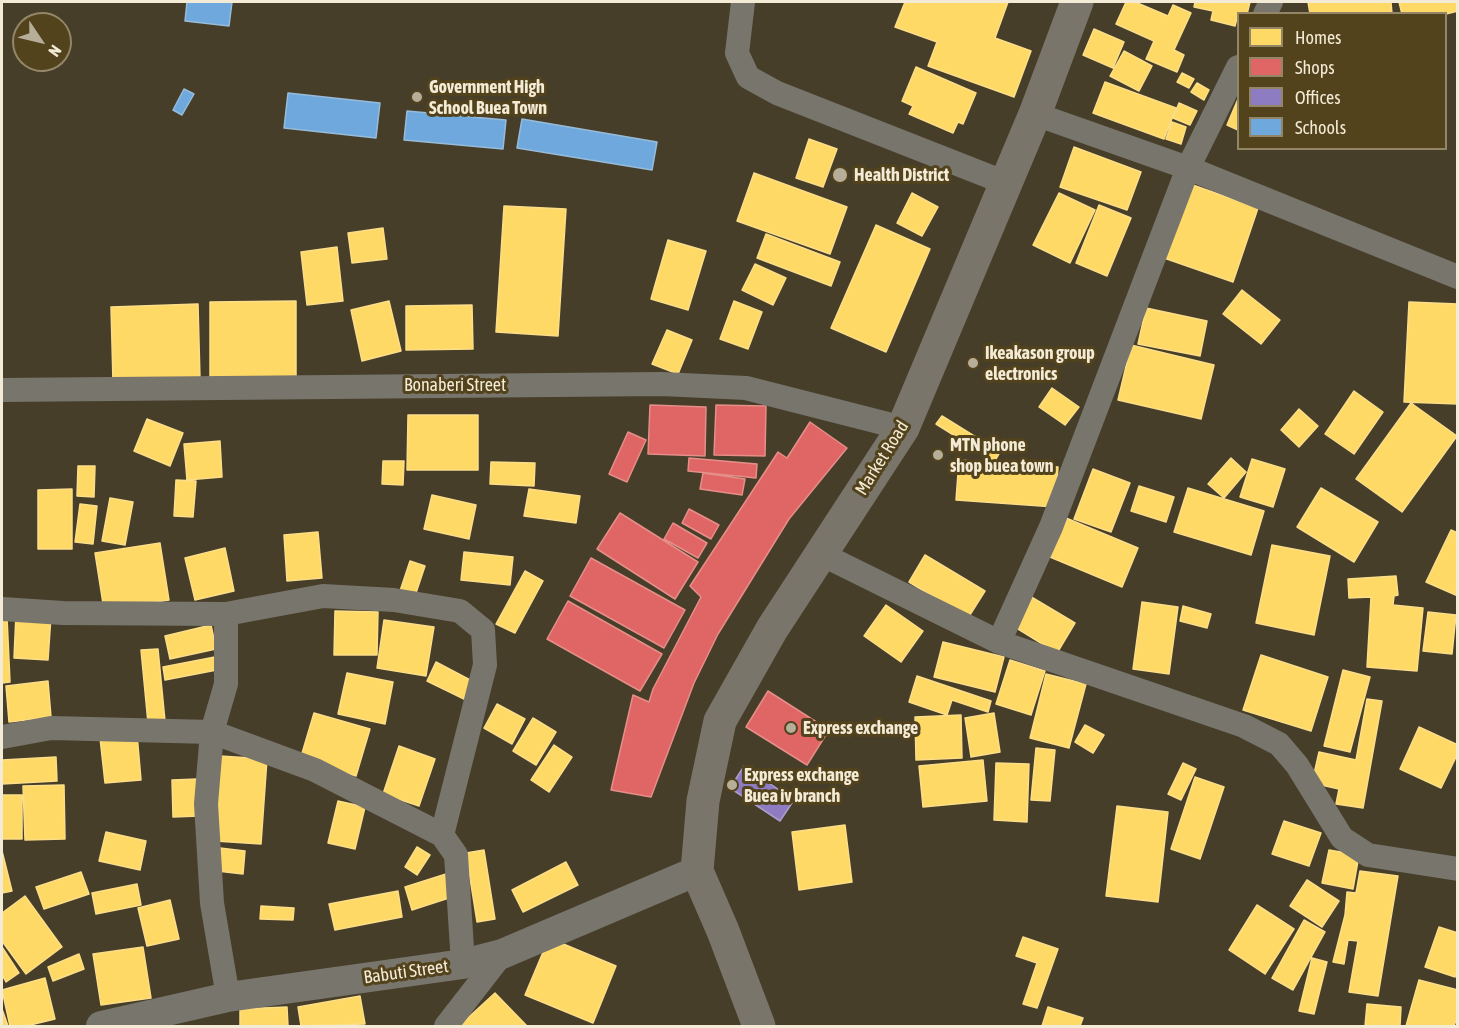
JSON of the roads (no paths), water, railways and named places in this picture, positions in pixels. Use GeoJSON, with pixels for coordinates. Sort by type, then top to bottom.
{"type":"FeatureCollection","features":[{"type":"Feature","properties":{"kind":"main road","name":"Market Road"},"geometry":{"type":"LineString","coordinates":[[697,871],[703,801],[720,721],[772,629],[903,428],[1035,114],[1077,2]]}},
{"type":"Feature","properties":{"kind":"main road"},"geometry":{"type":"LineString","coordinates":[[697,871],[759,1026]]}},
{"type":"Feature","properties":{"kind":"street"},"geometry":{"type":"LineString","coordinates":[[742,2],[737,53],[748,77],[777,93],[1006,183]]}},
{"type":"Feature","properties":{"kind":"street"},"geometry":{"type":"LineString","coordinates":[[999,642],[1051,527],[1188,168],[1237,71]]}},
{"type":"Feature","properties":{"kind":"street"},"geometry":{"type":"LineString","coordinates":[[1035,114],[1188,168],[1458,277]]}},
{"type":"Feature","properties":{"kind":"street","name":"Bonaberi Street"},"geometry":{"type":"LineString","coordinates":[[2,390],[662,384],[746,388],[903,428]]}},
{"type":"Feature","properties":{"kind":"street"},"geometry":{"type":"LineString","coordinates":[[819,554],[999,642],[1244,726],[1279,744],[1296,765],[1342,838],[1368,855],[1458,869]]}},
{"type":"Feature","properties":{"kind":"street"},"geometry":{"type":"LineString","coordinates":[[2,609],[63,614],[226,614],[323,596],[394,600],[460,611],[483,630],[484,665],[442,835]]}},
{"type":"Feature","properties":{"kind":"street"},"geometry":{"type":"LineString","coordinates":[[226,614],[226,684],[212,732],[206,815],[212,903],[228,997]]}},
{"type":"Feature","properties":{"kind":"street"},"geometry":{"type":"LineString","coordinates":[[2,737],[51,728],[212,732],[315,770],[442,835],[456,855],[463,964]]}},
{"type":"Feature","properties":{"kind":"street","name":"Babuti Street"},"geometry":{"type":"LineString","coordinates":[[101,1026],[228,997],[463,964],[502,954],[697,871]]}},
{"type":"Feature","properties":{"kind":"street"},"geometry":{"type":"LineString","coordinates":[[446,1026],[502,954]]}},
{"type":"Feature","properties":{"kind":"place","name":"Government High School Buea Town"},"geometry":{"type":"Point","coordinates":[417,97]}},
{"type":"Feature","properties":{"kind":"place","name":"Health District"},"geometry":{"type":"Point","coordinates":[840,175]}},
{"type":"Feature","properties":{"kind":"place","name":"Ikeakason group electronics"},"geometry":{"type":"Point","coordinates":[973,363]}},
{"type":"Feature","properties":{"kind":"place","name":"MTN phone shop buea town"},"geometry":{"type":"Point","coordinates":[938,455]}},
{"type":"Feature","properties":{"kind":"place","name":"Express exchange"},"geometry":{"type":"Point","coordinates":[791,728]}},
{"type":"Feature","properties":{"kind":"place","name":"Express exchange Buea iv branch"},"geometry":{"type":"Point","coordinates":[732,785]}}]}
